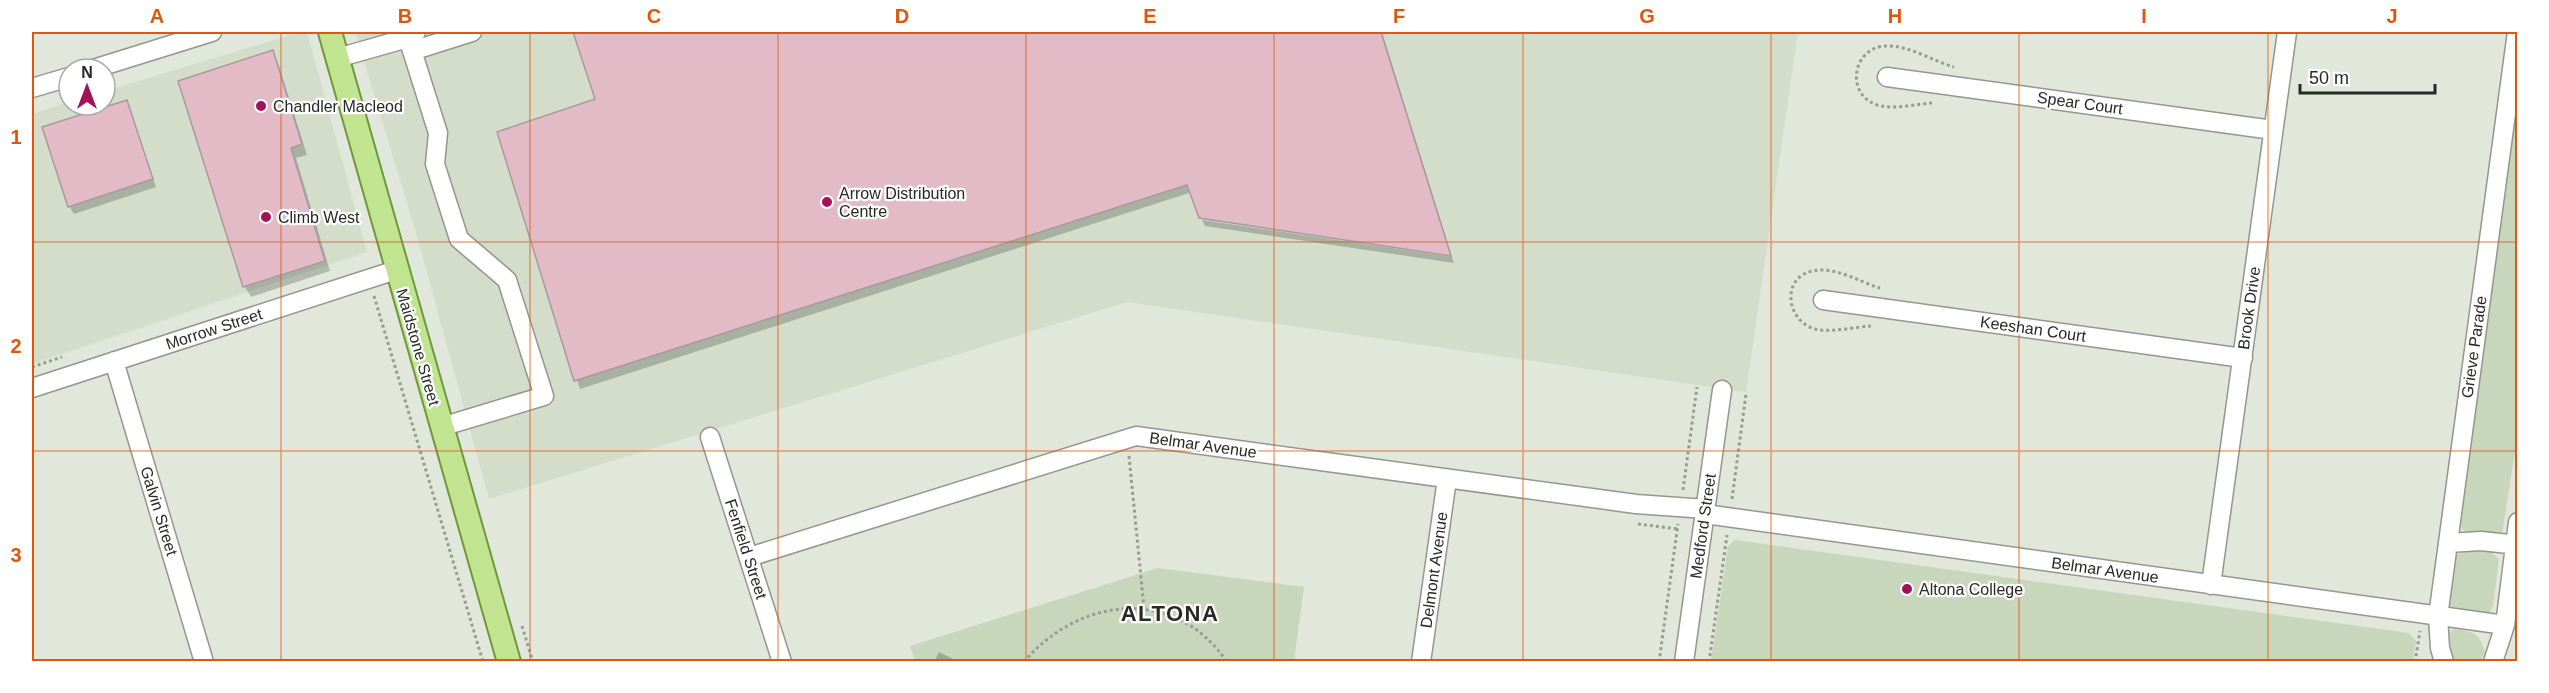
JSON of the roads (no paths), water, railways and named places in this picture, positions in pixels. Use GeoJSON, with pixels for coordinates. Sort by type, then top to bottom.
{"type":"FeatureCollection","features":[{"type":"Feature","properties":{"kind":"main road","name":"Maidstone Street"},"geometry":{"type":"LineString","coordinates":[[330,32],[509,662]]}},
{"type":"Feature","properties":{"kind":"street"},"geometry":{"type":"LineString","coordinates":[[117,62],[212,32]]}},
{"type":"Feature","properties":{"kind":"street"},"geometry":{"type":"LineString","coordinates":[[337,58],[412,40],[472,32]]}},
{"type":"Feature","properties":{"kind":"street","name":"Brook Drive"},"geometry":{"type":"LineString","coordinates":[[2211,585],[2287,32]]}},
{"type":"Feature","properties":{"kind":"street","name":"Grieve Parade"},"geometry":{"type":"LineString","coordinates":[[2444,662],[2440,648],[2438,617],[2517,32]]}},
{"type":"Feature","properties":{"kind":"street"},"geometry":{"type":"LineString","coordinates":[[412,40],[438,133],[435,164],[459,239],[507,280],[544,396],[441,428]]}},
{"type":"Feature","properties":{"kind":"street","name":"Spear Court"},"geometry":{"type":"LineString","coordinates":[[1887,77],[2273,130]]}},
{"type":"Feature","properties":{"kind":"street"},"geometry":{"type":"LineString","coordinates":[[32,88],[57,81]]}},
{"type":"Feature","properties":{"kind":"street","name":"Morrow Street"},"geometry":{"type":"LineString","coordinates":[[32,388],[396,270]]}},
{"type":"Feature","properties":{"kind":"street","name":"Keeshan Court"},"geometry":{"type":"LineString","coordinates":[[1823,300],[2243,358]]}},
{"type":"Feature","properties":{"kind":"street","name":"Galvin Street"},"geometry":{"type":"LineString","coordinates":[[114,361],[204,662]]}},
{"type":"Feature","properties":{"kind":"street","name":"Medford Street"},"geometry":{"type":"LineString","coordinates":[[1684,662],[1722,390]]}},
{"type":"Feature","properties":{"kind":"street","name":"Belmar Avenue"},"geometry":{"type":"LineString","coordinates":[[749,557],[1136,436],[2505,625]]}},
{"type":"Feature","properties":{"kind":"street","name":"Fenfield Street"},"geometry":{"type":"LineString","coordinates":[[710,437],[782,662]]}},
{"type":"Feature","properties":{"kind":"street","name":"Delmont Avenue"},"geometry":{"type":"LineString","coordinates":[[1421,662],[1446,479]]}},
{"type":"Feature","properties":{"kind":"street"},"geometry":{"type":"LineString","coordinates":[[2493,662],[2505,625],[2517,522]]}},
{"type":"Feature","properties":{"kind":"street"},"geometry":{"type":"LineString","coordinates":[[2448,543],[2481,540],[2516,545]]}},
{"type":"Feature","properties":{"kind":"place","name":"Chandler Macleod"},"geometry":{"type":"Point","coordinates":[261,106]}},
{"type":"Feature","properties":{"kind":"place","name":"Arrow Distribution Centre"},"geometry":{"type":"Point","coordinates":[827,202]}},
{"type":"Feature","properties":{"kind":"place","name":"Climb West"},"geometry":{"type":"Point","coordinates":[266,217]}},
{"type":"Feature","properties":{"kind":"place","name":"Altona College"},"geometry":{"type":"Point","coordinates":[1907,589]}},
{"type":"Feature","properties":{"kind":"district","name":"ALTONA"},"geometry":{"type":"Point","coordinates":[1170,613]}}]}
